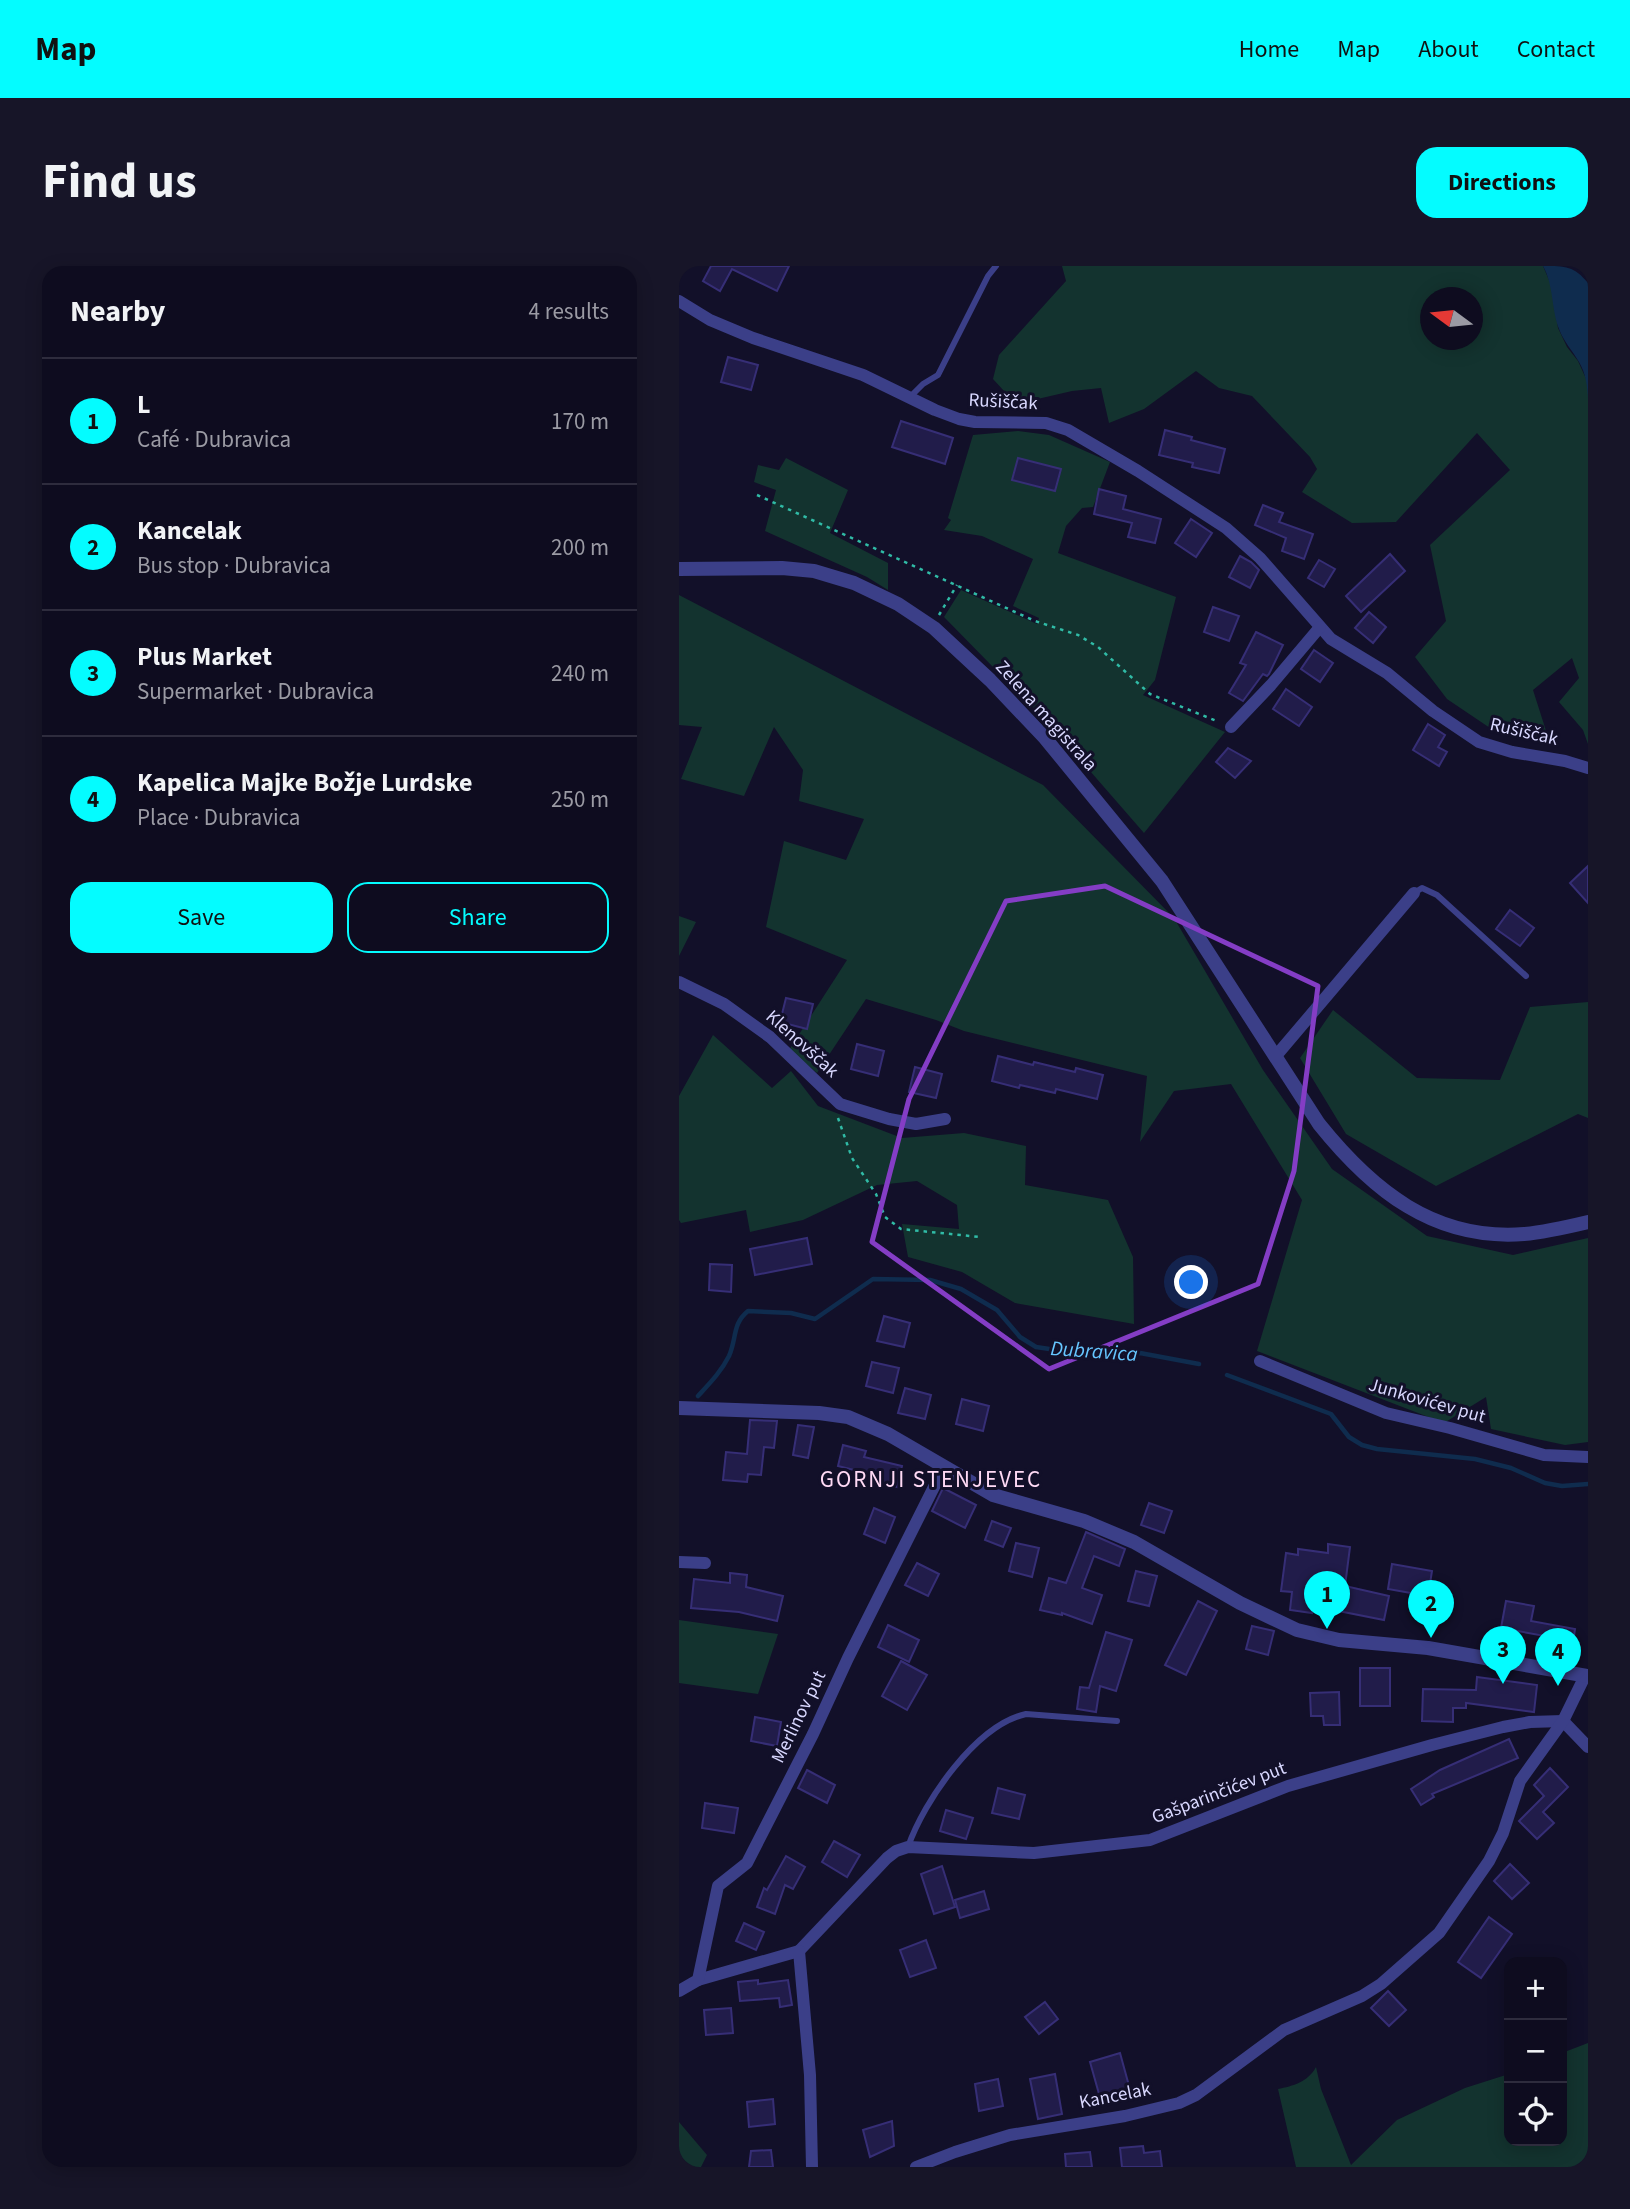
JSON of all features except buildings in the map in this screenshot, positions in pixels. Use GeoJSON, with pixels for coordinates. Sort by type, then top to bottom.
{"type":"FeatureCollection","features":[{"type":"Feature","properties":{"kind":"street","name":"Rušiščak"},"geometry":{"type":"LineString","coordinates":[[679,301],[710,320],[863,375],[959,419],[975,422],[1046,423],[1068,430],[1226,528],[1248,546],[1338,644],[1387,673],[1433,711],[1479,743],[1588,768]]}},
{"type":"Feature","properties":{"kind":"street","name":"Zelena magistrala"},"geometry":{"type":"LineString","coordinates":[[679,569],[782,568],[814,571],[854,583],[898,604],[932,627],[990,680],[1045,738],[1162,881],[1319,1124],[1346,1158],[1365,1176],[1405,1206],[1448,1225],[1492,1234],[1524,1234],[1588,1222]]}},
{"type":"Feature","properties":{"kind":"street"},"geometry":{"type":"LineString","coordinates":[[1231,727],[1320,627]]}},
{"type":"Feature","properties":{"kind":"street"},"geometry":{"type":"LineString","coordinates":[[1275,1057],[1414,893]]}},
{"type":"Feature","properties":{"kind":"street","name":"Klenovščak"},"geometry":{"type":"LineString","coordinates":[[679,982],[724,1004],[770,1037],[812,1076],[833,1100],[852,1108],[916,1124],[945,1119]]}},
{"type":"Feature","properties":{"kind":"street","name":"Junkovićev put"},"geometry":{"type":"LineString","coordinates":[[1260,1361],[1386,1413],[1544,1455],[1588,1457]]}},
{"type":"Feature","properties":{"kind":"street"},"geometry":{"type":"LineString","coordinates":[[679,1408],[819,1413],[848,1417],[888,1434],[993,1495],[1112,1532],[1151,1551],[1266,1617],[1307,1633],[1339,1640],[1428,1648],[1587,1676]]}},
{"type":"Feature","properties":{"kind":"street","name":"Merlinov put"},"geometry":{"type":"LineString","coordinates":[[698,1980],[718,1885],[747,1863],[944,1467]]}},
{"type":"Feature","properties":{"kind":"street"},"geometry":{"type":"LineString","coordinates":[[679,1562],[705,1563]]}},
{"type":"Feature","properties":{"kind":"street","name":"Kancelak"},"geometry":{"type":"LineString","coordinates":[[916,2167],[1010,2135],[1125,2116],[1179,2102],[1196,2095],[1284,2030],[1362,1996],[1381,1984],[1439,1933],[1461,1903],[1489,1861],[1503,1833],[1520,1781],[1563,1721],[1587,1676]]}},
{"type":"Feature","properties":{"kind":"street"},"geometry":{"type":"LineString","coordinates":[[1563,1721],[1588,1747]]}},
{"type":"Feature","properties":{"kind":"street","name":"Gašparinčićev put"},"geometry":{"type":"LineString","coordinates":[[908,1847],[1034,1853],[1150,1840],[1301,1782],[1503,1727],[1530,1722],[1563,1721]]}},
{"type":"Feature","properties":{"kind":"street"},"geometry":{"type":"LineString","coordinates":[[679,1991],[698,1980],[799,1951],[887,1858],[908,1847]]}},
{"type":"Feature","properties":{"kind":"street"},"geometry":{"type":"LineString","coordinates":[[799,1951],[810,2076],[812,2167]]}},
{"type":"Feature","properties":{"kind":"lane"},"geometry":{"type":"LineString","coordinates":[[910,397],[923,384],[938,375],[988,276],[996,266]]}},
{"type":"Feature","properties":{"kind":"lane"},"geometry":{"type":"LineString","coordinates":[[1414,893],[1422,888],[1437,895],[1526,976]]}},
{"type":"Feature","properties":{"kind":"lane"},"geometry":{"type":"LineString","coordinates":[[908,1847],[914,1829],[949,1776],[969,1751],[1004,1723],[1026,1714],[1117,1721]]}},
{"type":"Feature","properties":{"kind":"path"},"geometry":{"type":"LineString","coordinates":[[757,495],[1035,621],[1078,635],[1098,648],[1150,694],[1210,719]]}},
{"type":"Feature","properties":{"kind":"path"},"geometry":{"type":"LineString","coordinates":[[932,627],[957,584]]}},
{"type":"Feature","properties":{"kind":"path"},"geometry":{"type":"LineString","coordinates":[[833,1100],[852,1158],[876,1194],[885,1217],[901,1228],[980,1237]]}},
{"type":"Feature","properties":{"kind":"highlighted area"},"geometry":{"type":"Polygon","coordinates":[[[1105,886],[1318,986],[1294,1171],[1258,1284],[1049,1369],[872,1242],[909,1099],[1006,901],[1105,886]]]}},
{"type":"Feature","properties":{"kind":"green space"},"geometry":{"type":"Polygon","coordinates":[[[1062,266],[1543,266],[1552,287],[1558,328],[1588,383],[1588,744],[1583,730],[1559,702],[1579,678],[1572,658],[1533,690],[1548,737],[1529,738],[1490,728],[1447,699],[1415,657],[1446,621],[1430,545],[1510,470],[1477,433],[1396,522],[1352,523],[1302,492],[1317,469],[1310,457],[1252,396],[1219,388],[1196,371],[1144,409],[1109,423],[1101,388],[1072,391],[1016,404],[993,379],[999,355],[1066,281],[1062,266]]]}},
{"type":"Feature","properties":{"kind":"green space"},"geometry":{"type":"Polygon","coordinates":[[[1018,431],[1049,435],[1110,462],[1093,507],[1082,508],[1066,526],[1058,553],[1176,597],[1155,680],[1143,695],[1225,732],[1144,833],[1050,725],[944,617],[961,590],[1037,624],[1039,618],[1013,606],[1033,559],[982,536],[944,530],[951,520],[948,518],[973,435],[1018,431]]]}},
{"type":"Feature","properties":{"kind":"green space"},"geometry":{"type":"Polygon","coordinates":[[[786,458],[848,490],[830,533],[888,563],[888,590],[867,577],[765,531],[776,490],[754,482],[758,465],[779,470],[786,458]]]}},
{"type":"Feature","properties":{"kind":"green space"},"geometry":{"type":"Polygon","coordinates":[[[679,595],[1043,785],[1174,918],[1263,1070],[1332,1169],[1427,1236],[1513,1255],[1588,1238],[1588,1442],[1565,1445],[1491,1429],[1486,1397],[1444,1423],[1257,1351],[1302,1200],[1231,1084],[1174,1091],[1140,1142],[1147,1076],[964,1031],[866,999],[817,1073],[789,1050],[847,960],[766,927],[784,841],[846,860],[864,819],[799,801],[803,770],[774,727],[744,796],[681,779],[702,727],[679,725],[679,595]]]}},
{"type":"Feature","properties":{"kind":"green space"},"geometry":{"type":"Polygon","coordinates":[[[679,916],[696,922],[679,956],[679,916]]]}},
{"type":"Feature","properties":{"kind":"green space"},"geometry":{"type":"Polygon","coordinates":[[[1588,1002],[1588,1118],[1578,1114],[1436,1186],[1346,1134],[1300,1058],[1333,1010],[1417,1078],[1500,1080],[1530,1007],[1588,1002]]]}},
{"type":"Feature","properties":{"kind":"green space"},"geometry":{"type":"Polygon","coordinates":[[[713,1035],[772,1088],[791,1071],[818,1106],[902,1138],[964,1133],[1026,1146],[1025,1185],[1108,1200],[1133,1257],[1134,1324],[1015,1303],[962,1272],[908,1257],[902,1224],[959,1229],[957,1205],[917,1181],[877,1185],[803,1220],[750,1232],[746,1210],[681,1223],[679,1096],[713,1035]]]}},
{"type":"Feature","properties":{"kind":"green space"},"geometry":{"type":"Polygon","coordinates":[[[679,1620],[778,1634],[758,1694],[679,1683],[679,1620]]]}},
{"type":"Feature","properties":{"kind":"green space"},"geometry":{"type":"Polygon","coordinates":[[[1588,2043],[1588,2167],[1296,2167],[1278,2089],[1304,2080],[1316,2067],[1321,2089],[1351,2165],[1397,2120],[1465,2088],[1504,2076],[1504,2146],[1567,2146],[1567,2051],[1588,2043]]]}},
{"type":"Feature","properties":{"kind":"green space"},"geometry":{"type":"Polygon","coordinates":[[[679,2122],[707,2155],[701,2167],[679,2167],[679,2122]]]}},
{"type":"Feature","properties":{"kind":"water"},"geometry":{"type":"Polygon","coordinates":[[[1543,266],[1569,268],[1588,283],[1588,398],[1583,371],[1559,329],[1549,281],[1543,266]]]}},
{"type":"Feature","properties":{"kind":"waterway","name":"Dubravica"},"geometry":{"type":"LineString","coordinates":[[698,1396],[726,1362],[739,1321],[748,1311],[791,1313],[815,1319],[873,1279],[930,1280],[961,1289],[997,1310],[1020,1337],[1036,1347],[1083,1354],[1140,1353],[1199,1364]]}},
{"type":"Feature","properties":{"kind":"waterway","name":"Dubravica"},"geometry":{"type":"LineString","coordinates":[[1227,1375],[1331,1414],[1349,1437],[1362,1445],[1377,1449],[1475,1459],[1511,1468],[1545,1483],[1562,1486],[1588,1484]]}},
{"type":"Feature","properties":{"kind":"place","name":"L"},"geometry":{"type":"Point","coordinates":[1327,1629]}},
{"type":"Feature","properties":{"kind":"place","name":"Kancelak"},"geometry":{"type":"Point","coordinates":[1431,1638]}},
{"type":"Feature","properties":{"kind":"place","name":"Plus Market"},"geometry":{"type":"Point","coordinates":[1503,1684]}},
{"type":"Feature","properties":{"kind":"place","name":"Kapelica Majke Božje Lurdske"},"geometry":{"type":"Point","coordinates":[1558,1686]}},
{"type":"Feature","properties":{"kind":"district","name":"GORNJI STENJEVEC"},"geometry":{"type":"Point","coordinates":[931,1479]}}]}
